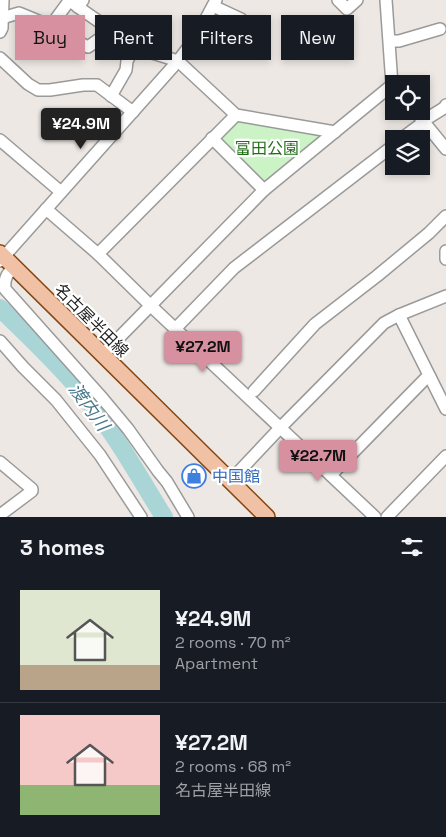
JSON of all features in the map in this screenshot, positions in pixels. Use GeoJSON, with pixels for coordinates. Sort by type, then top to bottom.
{"type":"FeatureCollection","features":[{"type":"Feature","properties":{"kind":"main road","name":"名古屋半田線"},"geometry":{"type":"LineString","coordinates":[[4,260],[102,354],[263,516]]}},
{"type":"Feature","properties":{"kind":"street"},"geometry":{"type":"LineString","coordinates":[[0,32],[2,28],[3,0]]}},
{"type":"Feature","properties":{"kind":"street"},"geometry":{"type":"LineString","coordinates":[[338,0],[347,9],[357,0]]}},
{"type":"Feature","properties":{"kind":"street"},"geometry":{"type":"LineString","coordinates":[[386,0],[392,75]]}},
{"type":"Feature","properties":{"kind":"street"},"geometry":{"type":"LineString","coordinates":[[62,15],[74,2],[95,18]]}},
{"type":"Feature","properties":{"kind":"street"},"geometry":{"type":"LineString","coordinates":[[188,517],[167,482],[128,429],[5,289],[4,260],[46,208],[178,61],[196,38],[215,3],[234,15]]}},
{"type":"Feature","properties":{"kind":"street"},"geometry":{"type":"LineString","coordinates":[[2,18],[19,13],[23,15]]}},
{"type":"Feature","properties":{"kind":"street"},"geometry":{"type":"LineString","coordinates":[[390,41],[399,41],[440,29]]}},
{"type":"Feature","properties":{"kind":"street"},"geometry":{"type":"LineString","coordinates":[[0,58],[28,84],[38,90],[83,85],[98,86],[133,112]]}},
{"type":"Feature","properties":{"kind":"street"},"geometry":{"type":"LineString","coordinates":[[172,59],[178,61],[236,114],[335,132]]}},
{"type":"Feature","properties":{"kind":"street"},"geometry":{"type":"LineString","coordinates":[[111,96],[126,70],[128,60]]}},
{"type":"Feature","properties":{"kind":"street"},"geometry":{"type":"LineString","coordinates":[[102,354],[264,190],[385,91]]}},
{"type":"Feature","properties":{"kind":"street"},"geometry":{"type":"LineString","coordinates":[[412,130],[446,105]]}},
{"type":"Feature","properties":{"kind":"street"},"geometry":{"type":"LineString","coordinates":[[98,254],[236,114]]}},
{"type":"Feature","properties":{"kind":"street"},"geometry":{"type":"LineString","coordinates":[[423,121],[446,149]]}},
{"type":"Feature","properties":{"kind":"street"},"geometry":{"type":"LineString","coordinates":[[212,138],[264,190]]}},
{"type":"Feature","properties":{"kind":"street"},"geometry":{"type":"LineString","coordinates":[[0,140],[61,192]]}},
{"type":"Feature","properties":{"kind":"street"},"geometry":{"type":"LineString","coordinates":[[175,329],[234,268],[385,151]]}},
{"type":"Feature","properties":{"kind":"street"},"geometry":{"type":"LineString","coordinates":[[46,208],[98,254],[375,517]]}},
{"type":"Feature","properties":{"kind":"street"},"geometry":{"type":"LineString","coordinates":[[254,391],[315,324],[377,276],[429,233],[446,216]]}},
{"type":"Feature","properties":{"kind":"street"},"geometry":{"type":"LineString","coordinates":[[446,251],[446,259]]}},
{"type":"Feature","properties":{"kind":"street"},"geometry":{"type":"LineString","coordinates":[[230,481],[384,322],[446,296]]}},
{"type":"Feature","properties":{"kind":"street"},"geometry":{"type":"LineString","coordinates":[[400,315],[446,409]]}},
{"type":"Feature","properties":{"kind":"street"},"geometry":{"type":"LineString","coordinates":[[0,341],[22,367],[56,400],[100,455],[142,517]]}},
{"type":"Feature","properties":{"kind":"street"},"geometry":{"type":"LineString","coordinates":[[330,475],[425,379],[430,377]]}},
{"type":"Feature","properties":{"kind":"street"},"geometry":{"type":"LineString","coordinates":[[387,517],[446,456]]}},
{"type":"Feature","properties":{"kind":"street"},"geometry":{"type":"LineString","coordinates":[[0,462],[32,488],[32,491],[0,515]]}},
{"type":"Feature","properties":{"kind":"green space","name":"富田公園"},"geometry":{"type":"Polygon","coordinates":[[[236,118],[319,131],[320,136],[318,140],[265,184],[218,137],[236,118]]]}},
{"type":"Feature","properties":{"kind":"waterway","name":"渡内川"},"geometry":{"type":"LineString","coordinates":[[0,308],[63,371],[105,422],[164,517]]}},
{"type":"Feature","properties":{"kind":"place","name":"中国館"},"geometry":{"type":"Point","coordinates":[194,476]}}]}
